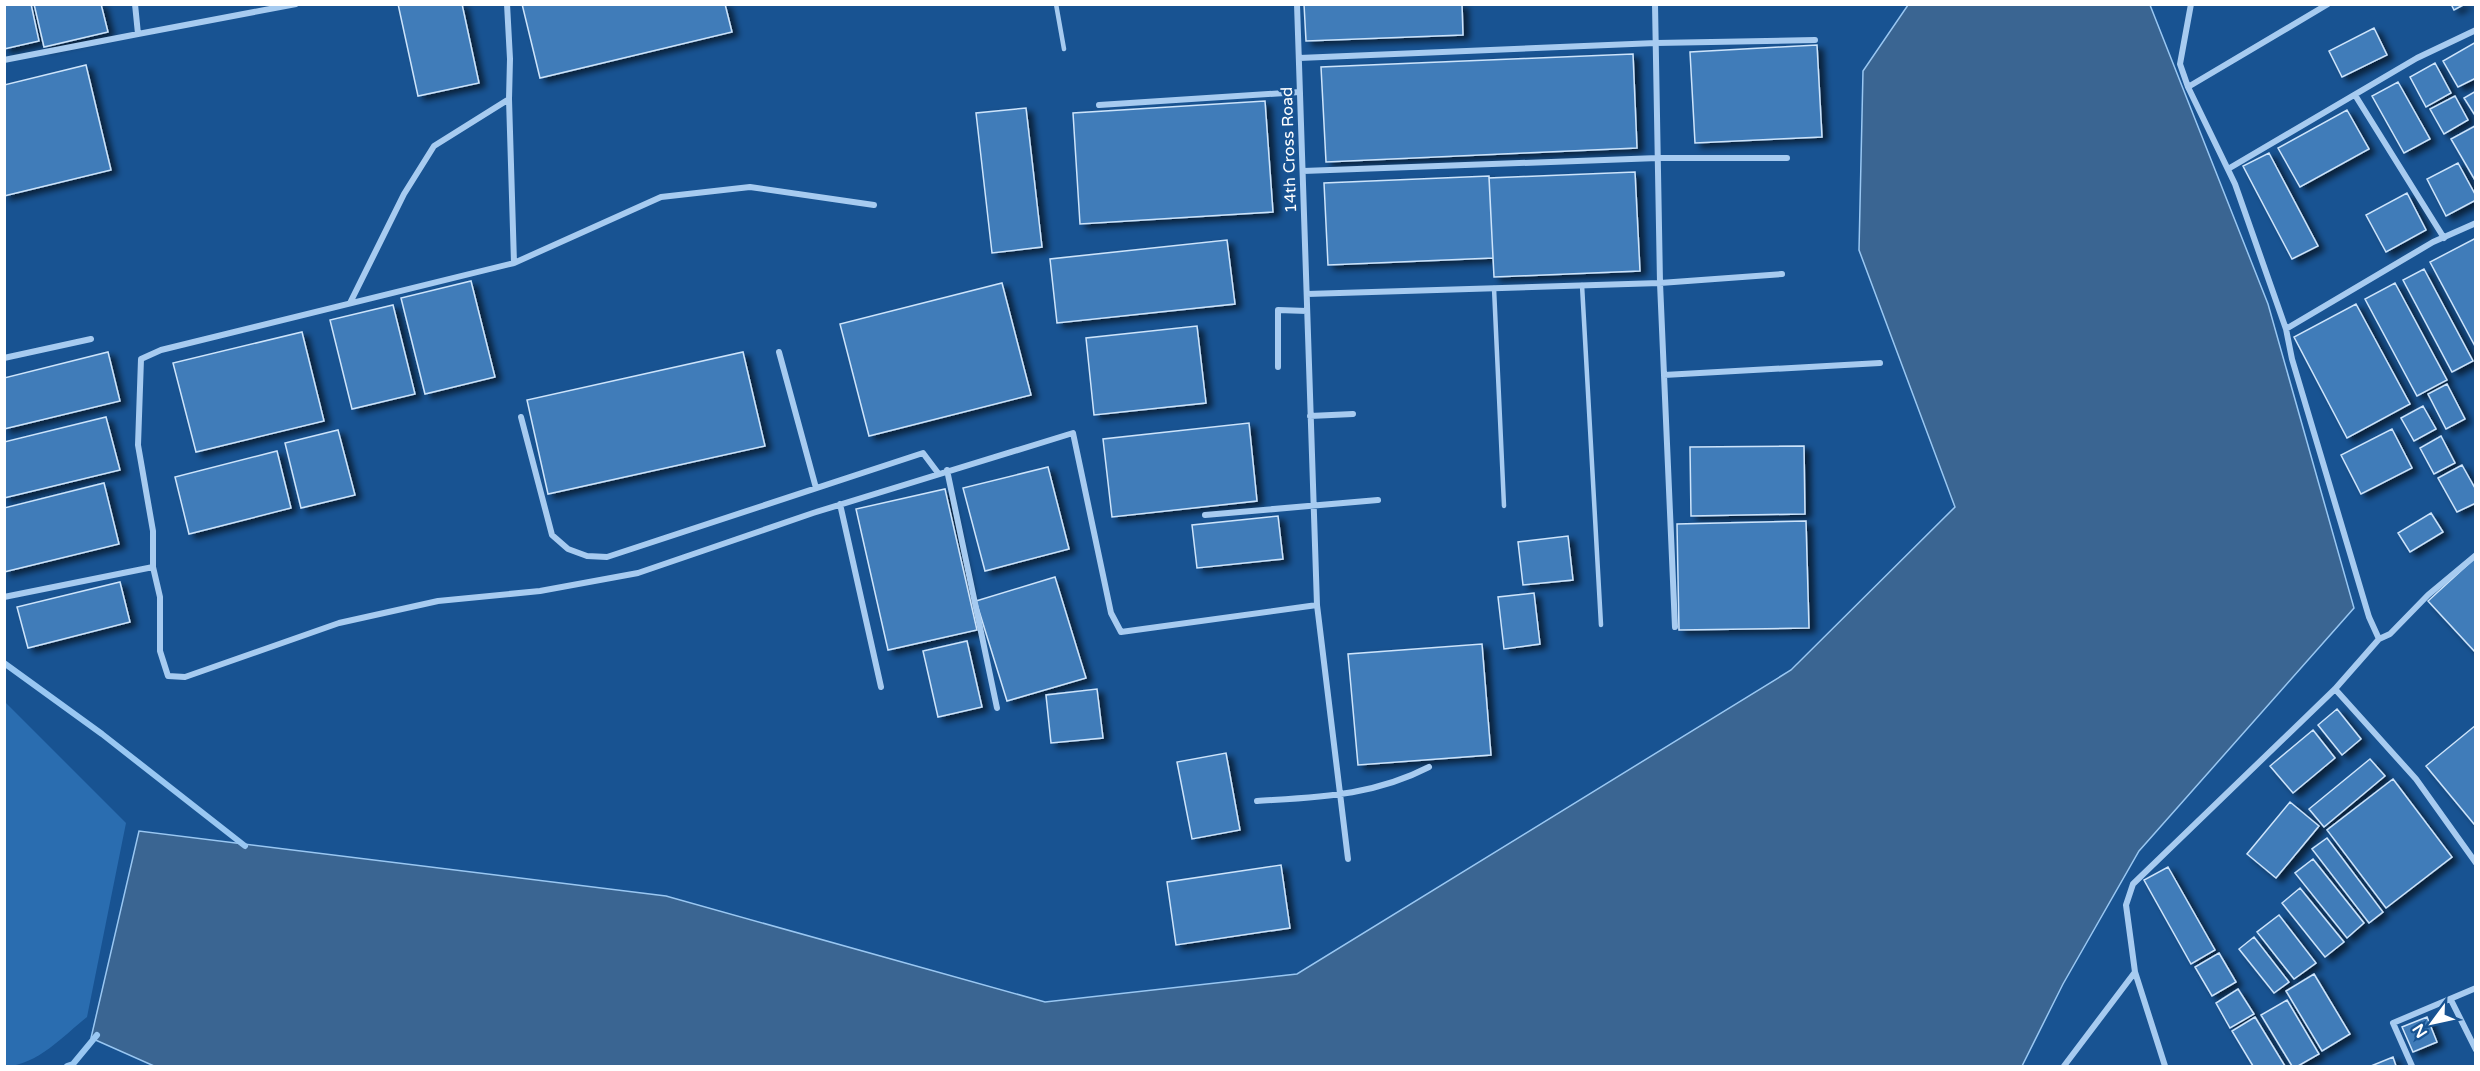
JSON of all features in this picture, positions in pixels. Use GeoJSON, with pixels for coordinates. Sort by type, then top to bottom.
{"type":"FeatureCollection","features":[{"type":"Feature","properties":{"kind":"street"},"geometry":{"type":"LineString","coordinates":[[135,4],[138,34]]}},
{"type":"Feature","properties":{"kind":"street"},"geometry":{"type":"LineString","coordinates":[[4,60],[296,4]]}},
{"type":"Feature","properties":{"kind":"street"},"geometry":{"type":"LineString","coordinates":[[507,4],[514,263]]}},
{"type":"Feature","properties":{"kind":"street","name":"14th Cross Road"},"geometry":{"type":"LineString","coordinates":[[1298,4],[1317,605],[1348,859]]}},
{"type":"Feature","properties":{"kind":"street"},"geometry":{"type":"LineString","coordinates":[[1655,4],[1660,283],[1675,627]]}},
{"type":"Feature","properties":{"kind":"street"},"geometry":{"type":"LineString","coordinates":[[2191,4],[2180,64],[2188,87],[2228,170],[2286,329],[2295,370],[2369,617],[2379,639]]}},
{"type":"Feature","properties":{"kind":"street"},"geometry":{"type":"LineString","coordinates":[[2188,87],[2328,4]]}},
{"type":"Feature","properties":{"kind":"street"},"geometry":{"type":"LineString","coordinates":[[2228,170],[2417,58],[2475,30]]}},
{"type":"Feature","properties":{"kind":"street"},"geometry":{"type":"LineString","coordinates":[[1299,58],[1656,43],[1815,40]]}},
{"type":"Feature","properties":{"kind":"street"},"geometry":{"type":"LineString","coordinates":[[1099,105],[1300,92]]}},
{"type":"Feature","properties":{"kind":"street"},"geometry":{"type":"LineString","coordinates":[[2355,95],[2444,237]]}},
{"type":"Feature","properties":{"kind":"street"},"geometry":{"type":"LineString","coordinates":[[350,303],[404,194],[434,146],[509,99]]}},
{"type":"Feature","properties":{"kind":"street"},"geometry":{"type":"LineString","coordinates":[[1303,171],[1658,159],[1788,158]]}},
{"type":"Feature","properties":{"kind":"street"},"geometry":{"type":"LineString","coordinates":[[874,205],[750,187],[661,197],[514,263],[161,350],[141,359],[138,446],[153,531],[153,567],[160,597],[160,651],[168,676],[184,677],[339,624],[438,601],[551,589],[638,573],[840,504],[1073,432],[1111,613],[1121,632],[1317,605]]}},
{"type":"Feature","properties":{"kind":"street"},"geometry":{"type":"LineString","coordinates":[[2286,329],[2444,237],[2475,223]]}},
{"type":"Feature","properties":{"kind":"street"},"geometry":{"type":"LineString","coordinates":[[1306,294],[1660,283],[1782,274]]}},
{"type":"Feature","properties":{"kind":"street"},"geometry":{"type":"LineString","coordinates":[[1278,367],[1278,310],[1307,311]]}},
{"type":"Feature","properties":{"kind":"street"},"geometry":{"type":"LineString","coordinates":[[4,358],[91,339]]}},
{"type":"Feature","properties":{"kind":"street"},"geometry":{"type":"LineString","coordinates":[[779,352],[816,488]]}},
{"type":"Feature","properties":{"kind":"street"},"geometry":{"type":"LineString","coordinates":[[1664,375],[1880,363]]}},
{"type":"Feature","properties":{"kind":"street"},"geometry":{"type":"LineString","coordinates":[[1310,416],[1353,414]]}},
{"type":"Feature","properties":{"kind":"street"},"geometry":{"type":"LineString","coordinates":[[521,417],[552,535],[568,549],[587,556],[607,557],[923,453],[938,473]]}},
{"type":"Feature","properties":{"kind":"street"},"geometry":{"type":"LineString","coordinates":[[947,470],[997,708]]}},
{"type":"Feature","properties":{"kind":"street"},"geometry":{"type":"LineString","coordinates":[[1205,515],[1378,501]]}},
{"type":"Feature","properties":{"kind":"street"},"geometry":{"type":"LineString","coordinates":[[840,504],[881,687]]}},
{"type":"Feature","properties":{"kind":"street"},"geometry":{"type":"LineString","coordinates":[[2165,1066],[2135,972],[2126,905],[2133,884],[2335,689],[2379,639],[2390,634],[2428,595],[2475,555]]}},
{"type":"Feature","properties":{"kind":"street"},"geometry":{"type":"LineString","coordinates":[[4,597],[153,567]]}},
{"type":"Feature","properties":{"kind":"street"},"geometry":{"type":"LineString","coordinates":[[2335,689],[2416,779],[2475,863]]}},
{"type":"Feature","properties":{"kind":"street"},"geometry":{"type":"LineString","coordinates":[[1257,801],[1340,796],[1383,787],[1429,767]]}},
{"type":"Feature","properties":{"kind":"street"},"geometry":{"type":"LineString","coordinates":[[2064,1066],[2135,972]]}},
{"type":"Feature","properties":{"kind":"street"},"geometry":{"type":"LineString","coordinates":[[2412,1066],[2393,1023],[2475,988]]}},
{"type":"Feature","properties":{"kind":"street"},"geometry":{"type":"LineString","coordinates":[[2451,1000],[2475,1050]]}},
{"type":"Feature","properties":{"kind":"lane"},"geometry":{"type":"LineString","coordinates":[[1056,4],[1064,49]]}},
{"type":"Feature","properties":{"kind":"lane"},"geometry":{"type":"LineString","coordinates":[[1582,285],[1601,625]]}},
{"type":"Feature","properties":{"kind":"lane"},"geometry":{"type":"LineString","coordinates":[[1494,288],[1504,506]]}},
{"type":"Feature","properties":{"kind":"shaded area"},"geometry":{"type":"Polygon","coordinates":[[[1908,5],[2150,5],[2268,304],[2354,608],[2139,851],[2063,984],[2022,1066],[154,1066],[91,1038],[139,831],[666,896],[1045,1002],[1297,974],[1791,670],[1955,507],[1859,250],[1863,71],[1908,5]]]}},
{"type":"Feature","properties":{"kind":"shaded area"},"geometry":{"type":"Polygon","coordinates":[[[4,701],[126,823],[87,1017],[38,1056],[16,1065],[4,1066],[4,701]]]}},
{"type":"Feature","properties":{"kind":"building"},"geometry":{"type":"Polygon","coordinates":[[[4,4],[31,4],[39,41],[4,49],[4,4]]]}},
{"type":"Feature","properties":{"kind":"building"},"geometry":{"type":"Polygon","coordinates":[[[34,4],[101,4],[108,32],[44,47],[34,4]]]}},
{"type":"Feature","properties":{"kind":"building"},"geometry":{"type":"Polygon","coordinates":[[[398,4],[462,4],[479,83],[418,96],[398,4]]]}},
{"type":"Feature","properties":{"kind":"building"},"geometry":{"type":"Polygon","coordinates":[[[522,4],[725,4],[732,32],[540,78],[522,4]]]}},
{"type":"Feature","properties":{"kind":"building"},"geometry":{"type":"Polygon","coordinates":[[[1304,4],[1462,4],[1463,35],[1306,41],[1304,4]]]}},
{"type":"Feature","properties":{"kind":"building"},"geometry":{"type":"Polygon","coordinates":[[[2451,4],[2465,4],[2454,10],[2451,4]]]}},
{"type":"Feature","properties":{"kind":"building"},"geometry":{"type":"Polygon","coordinates":[[[2374,28],[2387,55],[2342,77],[2329,51],[2374,28]]]}},
{"type":"Feature","properties":{"kind":"building"},"geometry":{"type":"Polygon","coordinates":[[[2476,42],[2476,78],[2458,87],[2443,61],[2476,42]]]}},
{"type":"Feature","properties":{"kind":"building"},"geometry":{"type":"Polygon","coordinates":[[[1817,45],[1822,137],[1695,143],[1690,52],[1817,45]]]}},
{"type":"Feature","properties":{"kind":"building"},"geometry":{"type":"Polygon","coordinates":[[[1633,54],[1637,148],[1326,162],[1321,67],[1633,54]]]}},
{"type":"Feature","properties":{"kind":"building"},"geometry":{"type":"Polygon","coordinates":[[[2435,63],[2451,93],[2426,107],[2410,77],[2435,63]]]}},
{"type":"Feature","properties":{"kind":"building"},"geometry":{"type":"Polygon","coordinates":[[[86,65],[111,170],[4,196],[4,85],[86,65]]]}},
{"type":"Feature","properties":{"kind":"building"},"geometry":{"type":"Polygon","coordinates":[[[2398,82],[2430,139],[2404,153],[2372,96],[2398,82]]]}},
{"type":"Feature","properties":{"kind":"building"},"geometry":{"type":"Polygon","coordinates":[[[2476,91],[2476,117],[2464,98],[2476,91]]]}},
{"type":"Feature","properties":{"kind":"building"},"geometry":{"type":"Polygon","coordinates":[[[2455,96],[2468,120],[2444,134],[2430,109],[2455,96]]]}},
{"type":"Feature","properties":{"kind":"building"},"geometry":{"type":"Polygon","coordinates":[[[1265,101],[1273,212],[1080,224],[1073,113],[1265,101]]]}},
{"type":"Feature","properties":{"kind":"building"},"geometry":{"type":"Polygon","coordinates":[[[1026,108],[1042,247],[992,253],[976,113],[1026,108]]]}},
{"type":"Feature","properties":{"kind":"building"},"geometry":{"type":"Polygon","coordinates":[[[2347,110],[2369,149],[2300,187],[2278,148],[2347,110]]]}},
{"type":"Feature","properties":{"kind":"building"},"geometry":{"type":"Polygon","coordinates":[[[2476,127],[2476,182],[2451,139],[2476,127]]]}},
{"type":"Feature","properties":{"kind":"building"},"geometry":{"type":"Polygon","coordinates":[[[2269,153],[2318,246],[2292,259],[2243,166],[2269,153]]]}},
{"type":"Feature","properties":{"kind":"building"},"geometry":{"type":"Polygon","coordinates":[[[2458,163],[2476,200],[2446,216],[2427,179],[2458,163]]]}},
{"type":"Feature","properties":{"kind":"building"},"geometry":{"type":"Polygon","coordinates":[[[1635,172],[1640,271],[1494,277],[1489,178],[1635,172]]]}},
{"type":"Feature","properties":{"kind":"building"},"geometry":{"type":"Polygon","coordinates":[[[1489,176],[1493,258],[1328,265],[1324,183],[1489,176]]]}},
{"type":"Feature","properties":{"kind":"building"},"geometry":{"type":"Polygon","coordinates":[[[2407,193],[2426,230],[2386,252],[2366,215],[2407,193]]]}},
{"type":"Feature","properties":{"kind":"building"},"geometry":{"type":"Polygon","coordinates":[[[2476,238],[2476,348],[2430,262],[2476,238]]]}},
{"type":"Feature","properties":{"kind":"building"},"geometry":{"type":"Polygon","coordinates":[[[1227,240],[1235,304],[1057,323],[1050,259],[1227,240]]]}},
{"type":"Feature","properties":{"kind":"building"},"geometry":{"type":"Polygon","coordinates":[[[2424,269],[2473,361],[2452,372],[2403,280],[2424,269]]]}},
{"type":"Feature","properties":{"kind":"building"},"geometry":{"type":"Polygon","coordinates":[[[471,281],[495,377],[425,394],[401,298],[471,281]]]}},
{"type":"Feature","properties":{"kind":"building"},"geometry":{"type":"Polygon","coordinates":[[[1002,283],[1031,395],[869,436],[840,324],[1002,283]]]}},
{"type":"Feature","properties":{"kind":"building"},"geometry":{"type":"Polygon","coordinates":[[[2395,283],[2447,380],[2417,396],[2365,299],[2395,283]]]}},
{"type":"Feature","properties":{"kind":"building"},"geometry":{"type":"Polygon","coordinates":[[[2356,304],[2410,404],[2347,438],[2294,337],[2356,304]]]}},
{"type":"Feature","properties":{"kind":"building"},"geometry":{"type":"Polygon","coordinates":[[[393,305],[415,394],[352,409],[330,320],[393,305]]]}},
{"type":"Feature","properties":{"kind":"building"},"geometry":{"type":"Polygon","coordinates":[[[1197,326],[1206,403],[1094,415],[1086,338],[1197,326]]]}},
{"type":"Feature","properties":{"kind":"building"},"geometry":{"type":"Polygon","coordinates":[[[302,332],[324,421],[196,452],[173,363],[302,332]]]}},
{"type":"Feature","properties":{"kind":"building"},"geometry":{"type":"Polygon","coordinates":[[[108,352],[120,401],[4,429],[4,378],[108,352]]]}},
{"type":"Feature","properties":{"kind":"building"},"geometry":{"type":"Polygon","coordinates":[[[743,352],[765,446],[548,494],[527,400],[743,352]]]}},
{"type":"Feature","properties":{"kind":"building"},"geometry":{"type":"Polygon","coordinates":[[[2447,384],[2465,419],[2446,429],[2428,394],[2447,384]]]}},
{"type":"Feature","properties":{"kind":"building"},"geometry":{"type":"Polygon","coordinates":[[[2423,406],[2436,429],[2414,441],[2401,418],[2423,406]]]}},
{"type":"Feature","properties":{"kind":"building"},"geometry":{"type":"Polygon","coordinates":[[[106,417],[120,470],[4,498],[4,442],[106,417]]]}},
{"type":"Feature","properties":{"kind":"building"},"geometry":{"type":"Polygon","coordinates":[[[1249,423],[1257,501],[1112,517],[1103,439],[1249,423]]]}},
{"type":"Feature","properties":{"kind":"building"},"geometry":{"type":"Polygon","coordinates":[[[2392,429],[2412,468],[2361,494],[2341,455],[2392,429]]]}},
{"type":"Feature","properties":{"kind":"building"},"geometry":{"type":"Polygon","coordinates":[[[338,430],[355,495],[301,508],[285,443],[338,430]]]}},
{"type":"Feature","properties":{"kind":"building"},"geometry":{"type":"Polygon","coordinates":[[[2441,436],[2455,463],[2434,474],[2420,448],[2441,436]]]}},
{"type":"Feature","properties":{"kind":"building"},"geometry":{"type":"Polygon","coordinates":[[[1804,446],[1805,514],[1691,516],[1690,447],[1804,446]]]}},
{"type":"Feature","properties":{"kind":"building"},"geometry":{"type":"Polygon","coordinates":[[[277,451],[291,508],[189,534],[175,477],[277,451]]]}},
{"type":"Feature","properties":{"kind":"building"},"geometry":{"type":"Polygon","coordinates":[[[2462,465],[2476,490],[2476,503],[2457,512],[2438,478],[2462,465]]]}},
{"type":"Feature","properties":{"kind":"building"},"geometry":{"type":"Polygon","coordinates":[[[1048,467],[1069,549],[985,571],[963,488],[1048,467]]]}},
{"type":"Feature","properties":{"kind":"building"},"geometry":{"type":"Polygon","coordinates":[[[104,483],[119,544],[4,572],[4,508],[104,483]]]}},
{"type":"Feature","properties":{"kind":"building"},"geometry":{"type":"Polygon","coordinates":[[[945,489],[977,630],[888,650],[856,509],[945,489]]]}},
{"type":"Feature","properties":{"kind":"building"},"geometry":{"type":"Polygon","coordinates":[[[2431,513],[2443,532],[2410,552],[2398,533],[2431,513]]]}},
{"type":"Feature","properties":{"kind":"building"},"geometry":{"type":"Polygon","coordinates":[[[1278,516],[1283,559],[1197,568],[1192,525],[1278,516]]]}},
{"type":"Feature","properties":{"kind":"building"},"geometry":{"type":"Polygon","coordinates":[[[1806,521],[1809,628],[1679,630],[1677,524],[1806,521]]]}},
{"type":"Feature","properties":{"kind":"building"},"geometry":{"type":"Polygon","coordinates":[[[1568,536],[1573,580],[1523,585],[1518,542],[1568,536]]]}},
{"type":"Feature","properties":{"kind":"building"},"geometry":{"type":"Polygon","coordinates":[[[2476,557],[2476,653],[2428,601],[2476,557]]]}},
{"type":"Feature","properties":{"kind":"building"},"geometry":{"type":"Polygon","coordinates":[[[1055,577],[1086,678],[1007,701],[976,601],[1055,577]]]}},
{"type":"Feature","properties":{"kind":"building"},"geometry":{"type":"Polygon","coordinates":[[[120,582],[130,622],[28,648],[17,607],[120,582]]]}},
{"type":"Feature","properties":{"kind":"building"},"geometry":{"type":"Polygon","coordinates":[[[1534,593],[1540,644],[1504,649],[1498,597],[1534,593]]]}},
{"type":"Feature","properties":{"kind":"building"},"geometry":{"type":"Polygon","coordinates":[[[967,641],[982,707],[938,717],[923,651],[967,641]]]}},
{"type":"Feature","properties":{"kind":"building"},"geometry":{"type":"Polygon","coordinates":[[[1482,644],[1491,755],[1358,765],[1348,654],[1482,644]]]}},
{"type":"Feature","properties":{"kind":"building"},"geometry":{"type":"Polygon","coordinates":[[[1097,689],[1103,738],[1051,743],[1046,695],[1097,689]]]}},
{"type":"Feature","properties":{"kind":"building"},"geometry":{"type":"Polygon","coordinates":[[[2337,709],[2361,739],[2342,755],[2318,725],[2337,709]]]}},
{"type":"Feature","properties":{"kind":"building"},"geometry":{"type":"Polygon","coordinates":[[[2476,725],[2476,823],[2474,824],[2426,766],[2476,725]]]}},
{"type":"Feature","properties":{"kind":"building"},"geometry":{"type":"Polygon","coordinates":[[[2313,730],[2335,758],[2293,793],[2270,766],[2313,730]]]}},
{"type":"Feature","properties":{"kind":"building"},"geometry":{"type":"Polygon","coordinates":[[[1226,753],[1240,830],[1192,839],[1177,762],[1226,753]]]}},
{"type":"Feature","properties":{"kind":"building"},"geometry":{"type":"Polygon","coordinates":[[[2370,759],[2385,776],[2324,827],[2309,809],[2370,759]]]}},
{"type":"Feature","properties":{"kind":"building"},"geometry":{"type":"Polygon","coordinates":[[[2393,779],[2452,857],[2386,908],[2327,830],[2393,779]]]}},
{"type":"Feature","properties":{"kind":"building"},"geometry":{"type":"Polygon","coordinates":[[[2290,802],[2319,826],[2276,878],[2247,854],[2290,802]]]}},
{"type":"Feature","properties":{"kind":"building"},"geometry":{"type":"Polygon","coordinates":[[[2327,838],[2383,912],[2369,923],[2312,849],[2327,838]]]}},
{"type":"Feature","properties":{"kind":"building"},"geometry":{"type":"Polygon","coordinates":[[[2313,859],[2364,923],[2347,938],[2295,873],[2313,859]]]}},
{"type":"Feature","properties":{"kind":"building"},"geometry":{"type":"Polygon","coordinates":[[[1281,865],[1290,928],[1176,945],[1167,882],[1281,865]]]}},
{"type":"Feature","properties":{"kind":"building"},"geometry":{"type":"Polygon","coordinates":[[[2168,867],[2215,950],[2191,964],[2144,880],[2168,867]]]}},
{"type":"Feature","properties":{"kind":"building"},"geometry":{"type":"Polygon","coordinates":[[[2300,888],[2344,942],[2325,957],[2282,903],[2300,888]]]}},
{"type":"Feature","properties":{"kind":"building"},"geometry":{"type":"Polygon","coordinates":[[[2279,915],[2316,963],[2294,979],[2257,932],[2279,915]]]}},
{"type":"Feature","properties":{"kind":"building"},"geometry":{"type":"Polygon","coordinates":[[[2254,937],[2289,982],[2274,993],[2239,949],[2254,937]]]}},
{"type":"Feature","properties":{"kind":"building"},"geometry":{"type":"Polygon","coordinates":[[[2219,953],[2236,982],[2212,996],[2195,967],[2219,953]]]}},
{"type":"Feature","properties":{"kind":"building"},"geometry":{"type":"Polygon","coordinates":[[[2314,974],[2350,1034],[2322,1051],[2286,991],[2314,974]]]}},
{"type":"Feature","properties":{"kind":"building"},"geometry":{"type":"Polygon","coordinates":[[[2238,989],[2254,1014],[2230,1028],[2216,1003],[2238,989]]]}},
{"type":"Feature","properties":{"kind":"building"},"geometry":{"type":"Polygon","coordinates":[[[2287,1000],[2319,1054],[2298,1066],[2292,1066],[2261,1015],[2287,1000]]]}},
{"type":"Feature","properties":{"kind":"building"},"geometry":{"type":"Polygon","coordinates":[[[2255,1017],[2285,1066],[2253,1066],[2232,1031],[2255,1017]]]}},
{"type":"Feature","properties":{"kind":"building"},"geometry":{"type":"Polygon","coordinates":[[[2427,1017],[2437,1042],[2413,1052],[2402,1027],[2427,1017]]]}},
{"type":"Feature","properties":{"kind":"building"},"geometry":{"type":"Polygon","coordinates":[[[2393,1057],[2396,1066],[2371,1066],[2393,1057]]]}},
{"type":"Feature","properties":{"kind":"waterway"},"geometry":{"type":"LineString","coordinates":[[4,663],[102,734],[245,846]]}},
{"type":"Feature","properties":{"kind":"waterway"},"geometry":{"type":"LineString","coordinates":[[67,1066],[73,1064],[97,1035]]}}]}
